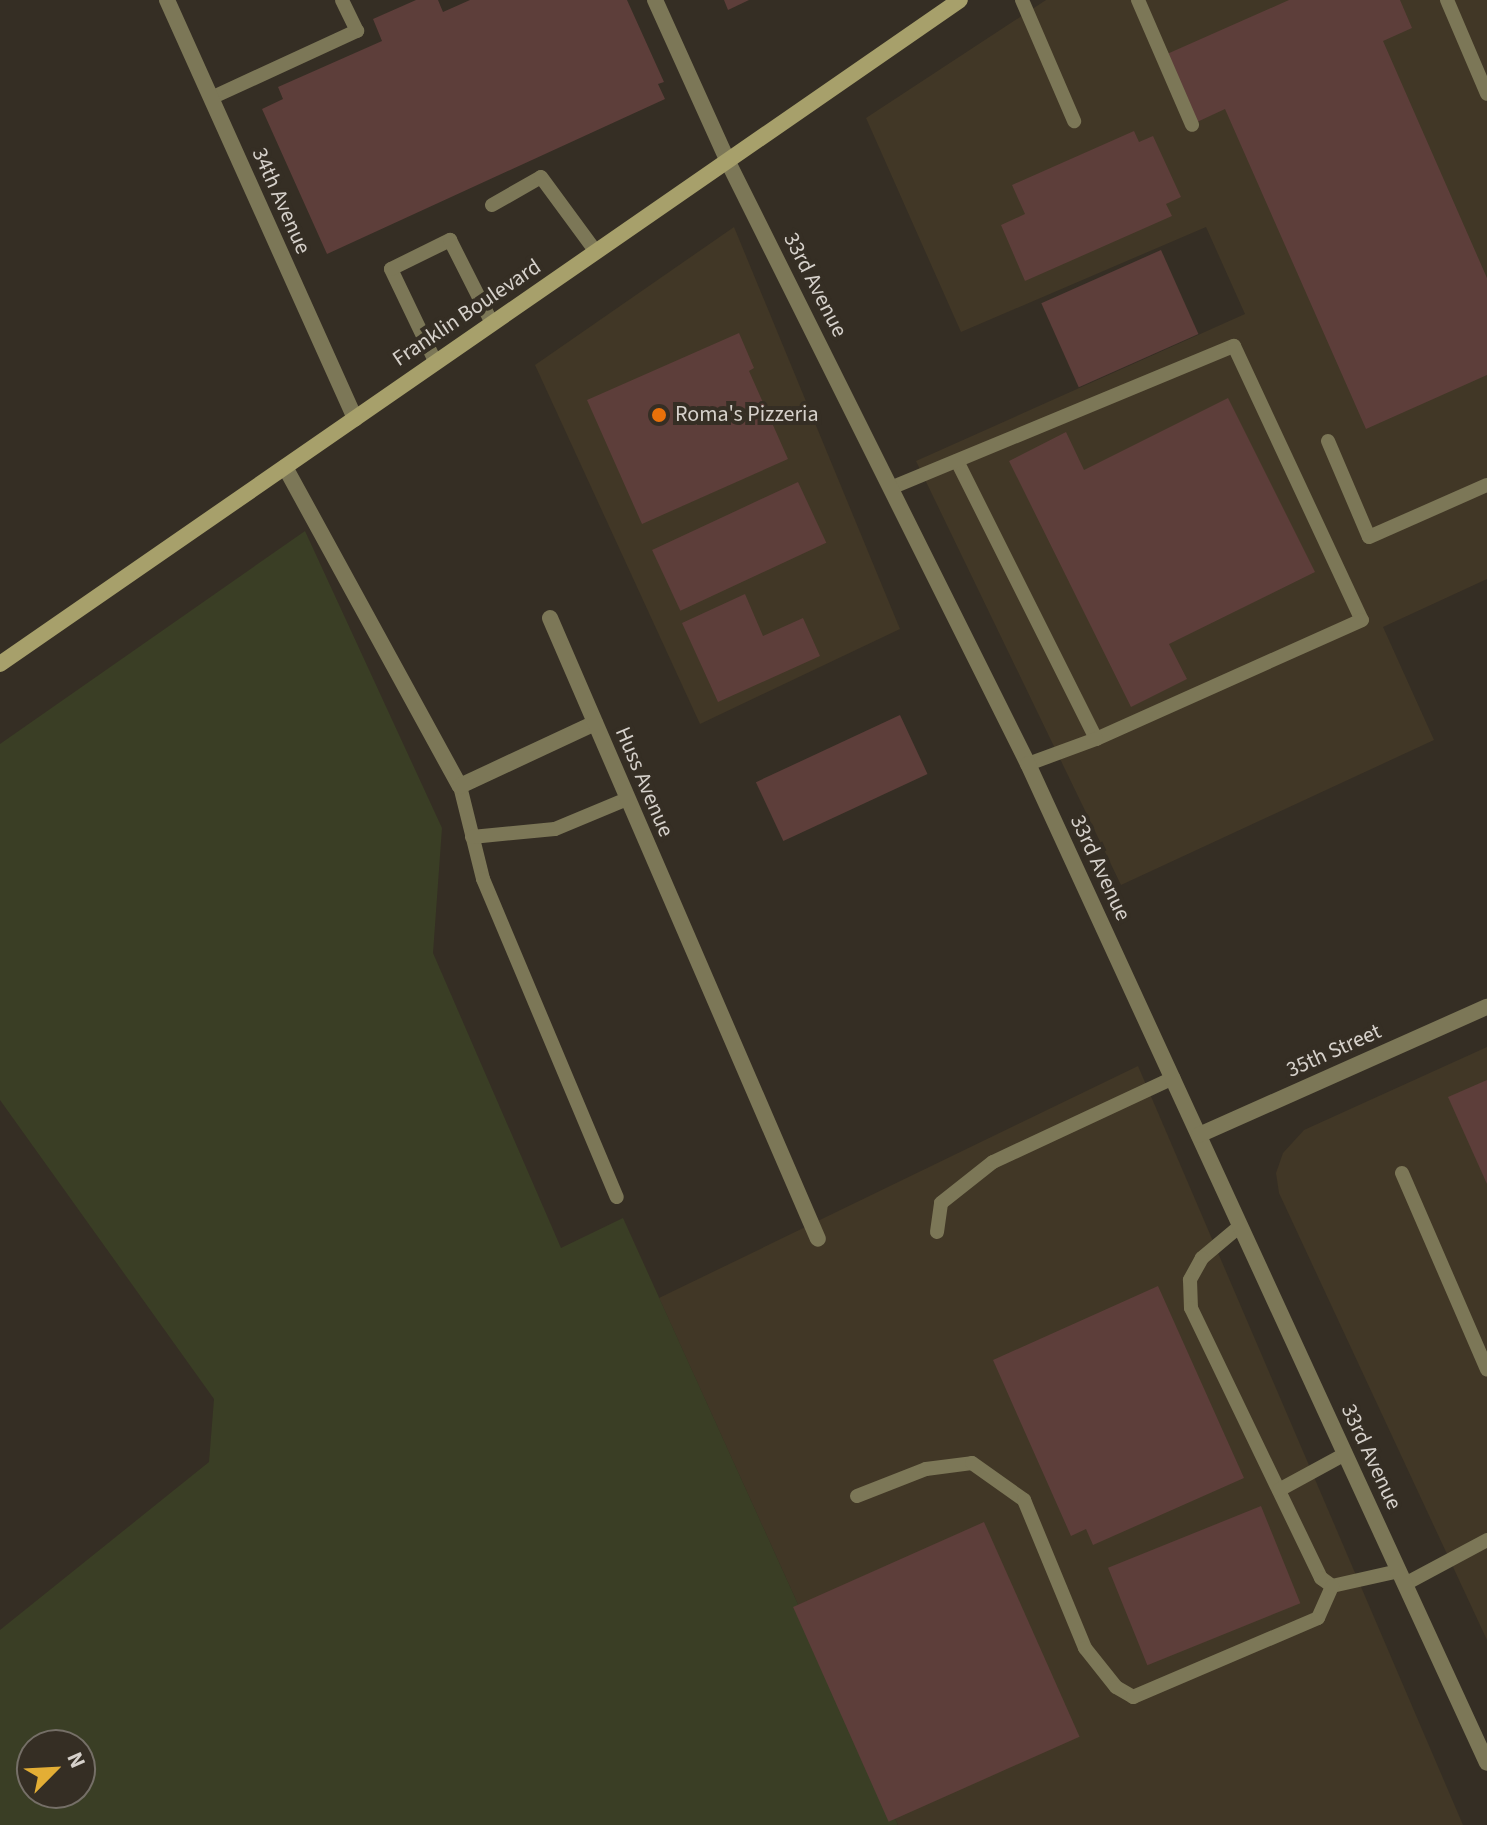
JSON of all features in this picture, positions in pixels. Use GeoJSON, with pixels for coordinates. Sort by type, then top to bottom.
{"type":"FeatureCollection","features":[{"type":"Feature","properties":{"kind":"main road","name":"Franklin Boulevard"},"geometry":{"type":"LineString","coordinates":[[0,664],[960,0]]}},
{"type":"Feature","properties":{"kind":"street","name":"34th Avenue"},"geometry":{"type":"LineString","coordinates":[[167,0],[355,419]]}},
{"type":"Feature","properties":{"kind":"street","name":"33rd Avenue"},"geometry":{"type":"LineString","coordinates":[[655,0],[728,162],[893,487],[1028,764],[1487,1763]]}},
{"type":"Feature","properties":{"kind":"street"},"geometry":{"type":"LineString","coordinates":[[285,467],[460,786]]}},
{"type":"Feature","properties":{"kind":"street"},"geometry":{"type":"LineString","coordinates":[[550,618],[595,723]]}},
{"type":"Feature","properties":{"kind":"street","name":"Huss Avenue"},"geometry":{"type":"LineString","coordinates":[[460,786],[595,723],[818,1239]]}},
{"type":"Feature","properties":{"kind":"street","name":"35th Street"},"geometry":{"type":"LineString","coordinates":[[1199,1135],[1487,1007]]}},
{"type":"Feature","properties":{"kind":"lane"},"geometry":{"type":"LineString","coordinates":[[211,98],[357,31],[342,0]]}},
{"type":"Feature","properties":{"kind":"lane"},"geometry":{"type":"LineString","coordinates":[[1022,0],[1074,121]]}},
{"type":"Feature","properties":{"kind":"lane"},"geometry":{"type":"LineString","coordinates":[[1138,0],[1192,125]]}},
{"type":"Feature","properties":{"kind":"lane"},"geometry":{"type":"LineString","coordinates":[[1447,0],[1487,94]]}},
{"type":"Feature","properties":{"kind":"lane"},"geometry":{"type":"LineString","coordinates":[[492,205],[541,177],[596,252]]}},
{"type":"Feature","properties":{"kind":"lane"},"geometry":{"type":"LineString","coordinates":[[435,361],[391,269],[450,240],[492,323]]}},
{"type":"Feature","properties":{"kind":"lane"},"geometry":{"type":"LineString","coordinates":[[893,487],[1234,346],[1362,620],[1096,739],[1028,764]]}},
{"type":"Feature","properties":{"kind":"lane"},"geometry":{"type":"LineString","coordinates":[[1328,441],[1369,537],[1487,485]]}},
{"type":"Feature","properties":{"kind":"lane"},"geometry":{"type":"LineString","coordinates":[[957,461],[1096,739]]}},
{"type":"Feature","properties":{"kind":"lane"},"geometry":{"type":"LineString","coordinates":[[460,786],[483,879],[617,1197]]}},
{"type":"Feature","properties":{"kind":"lane"},"geometry":{"type":"LineString","coordinates":[[472,837],[555,829],[627,799]]}},
{"type":"Feature","properties":{"kind":"lane"},"geometry":{"type":"LineString","coordinates":[[937,1232],[941,1203],[993,1162],[1173,1078]]}},
{"type":"Feature","properties":{"kind":"lane"},"geometry":{"type":"LineString","coordinates":[[1402,1173],[1487,1369]]}},
{"type":"Feature","properties":{"kind":"lane"},"geometry":{"type":"LineString","coordinates":[[1240,1226],[1202,1258],[1190,1280],[1191,1308],[1321,1578],[1332,1586],[1402,1577],[1487,1540]]}},
{"type":"Feature","properties":{"kind":"lane"},"geometry":{"type":"LineString","coordinates":[[1279,1490],[1345,1454]]}},
{"type":"Feature","properties":{"kind":"lane"},"geometry":{"type":"LineString","coordinates":[[857,1496],[926,1469],[972,1463],[1024,1500],[1085,1648],[1116,1687],[1133,1697],[1318,1618],[1332,1586]]}},
{"type":"Feature","properties":{"kind":"shaded area"},"geometry":{"type":"Polygon","coordinates":[[[1046,0],[1487,0],[1487,579],[1383,627],[1434,740],[1121,885],[916,461],[1245,314],[1206,227],[961,332],[866,118],[1046,0]]]}},
{"type":"Feature","properties":{"kind":"shaded area"},"geometry":{"type":"Polygon","coordinates":[[[734,227],[900,629],[700,724],[535,365],[734,227]]]}},
{"type":"Feature","properties":{"kind":"shaded area"},"geometry":{"type":"Polygon","coordinates":[[[1487,1047],[1487,1640],[1279,1193],[1276,1173],[1283,1153],[1304,1130],[1487,1047]]]}},
{"type":"Feature","properties":{"kind":"shaded area"},"geometry":{"type":"Polygon","coordinates":[[[1138,1066],[1463,1825],[898,1825],[659,1298],[1138,1066]]]}},
{"type":"Feature","properties":{"kind":"green space"},"geometry":{"type":"Polygon","coordinates":[[[305,531],[442,828],[433,953],[561,1248],[623,1218],[898,1825],[0,1825],[0,1630],[209,1462],[214,1399],[0,1100],[0,744],[305,531]]]}},
{"type":"Feature","properties":{"kind":"building"},"geometry":{"type":"Polygon","coordinates":[[[416,0],[438,0],[443,12],[470,0],[627,0],[664,82],[658,84],[665,99],[327,254],[262,109],[283,99],[278,87],[382,41],[373,19],[416,0]]]}},
{"type":"Feature","properties":{"kind":"building"},"geometry":{"type":"Polygon","coordinates":[[[724,0],[749,0],[728,10],[724,0]]]}},
{"type":"Feature","properties":{"kind":"building"},"geometry":{"type":"Polygon","coordinates":[[[1289,0],[1400,0],[1412,28],[1383,41],[1487,278],[1487,375],[1366,429],[1225,109],[1197,122],[1167,54],[1289,0]]]}},
{"type":"Feature","properties":{"kind":"building"},"geometry":{"type":"Polygon","coordinates":[[[1134,131],[1139,142],[1153,136],[1181,197],[1166,204],[1172,216],[1025,281],[1001,225],[1025,214],[1012,185],[1134,131]]]}},
{"type":"Feature","properties":{"kind":"building"},"geometry":{"type":"Polygon","coordinates":[[[1161,250],[1198,334],[1079,387],[1041,303],[1161,250]]]}},
{"type":"Feature","properties":{"kind":"building"},"geometry":{"type":"Polygon","coordinates":[[[739,333],[754,368],[749,371],[788,459],[642,524],[587,400],[739,333]]]}},
{"type":"Feature","properties":{"kind":"building"},"geometry":{"type":"Polygon","coordinates":[[[1228,398],[1315,572],[1169,644],[1187,679],[1131,707],[1009,461],[1066,432],[1084,470],[1228,398]]]}},
{"type":"Feature","properties":{"kind":"building"},"geometry":{"type":"Polygon","coordinates":[[[798,482],[826,543],[680,611],[652,550],[798,482]]]}},
{"type":"Feature","properties":{"kind":"building"},"geometry":{"type":"Polygon","coordinates":[[[745,594],[763,636],[803,618],[820,656],[718,702],[682,623],[745,594]]]}},
{"type":"Feature","properties":{"kind":"building"},"geometry":{"type":"Polygon","coordinates":[[[900,715],[927,774],[783,841],[756,782],[900,715]]]}},
{"type":"Feature","properties":{"kind":"building"},"geometry":{"type":"Polygon","coordinates":[[[1487,1080],[1487,1184],[1448,1097],[1487,1080]]]}},
{"type":"Feature","properties":{"kind":"building"},"geometry":{"type":"Polygon","coordinates":[[[1158,1286],[1244,1478],[1093,1545],[1086,1529],[1071,1536],[993,1360],[1158,1286]]]}},
{"type":"Feature","properties":{"kind":"building"},"geometry":{"type":"Polygon","coordinates":[[[1261,1506],[1300,1603],[1147,1665],[1108,1568],[1261,1506]]]}},
{"type":"Feature","properties":{"kind":"building"},"geometry":{"type":"Polygon","coordinates":[[[984,1522],[1080,1737],[889,1822],[793,1607],[984,1522]]]}},
{"type":"Feature","properties":{"kind":"place","name":"Roma's Pizzeria"},"geometry":{"type":"Point","coordinates":[659,415]}}]}
